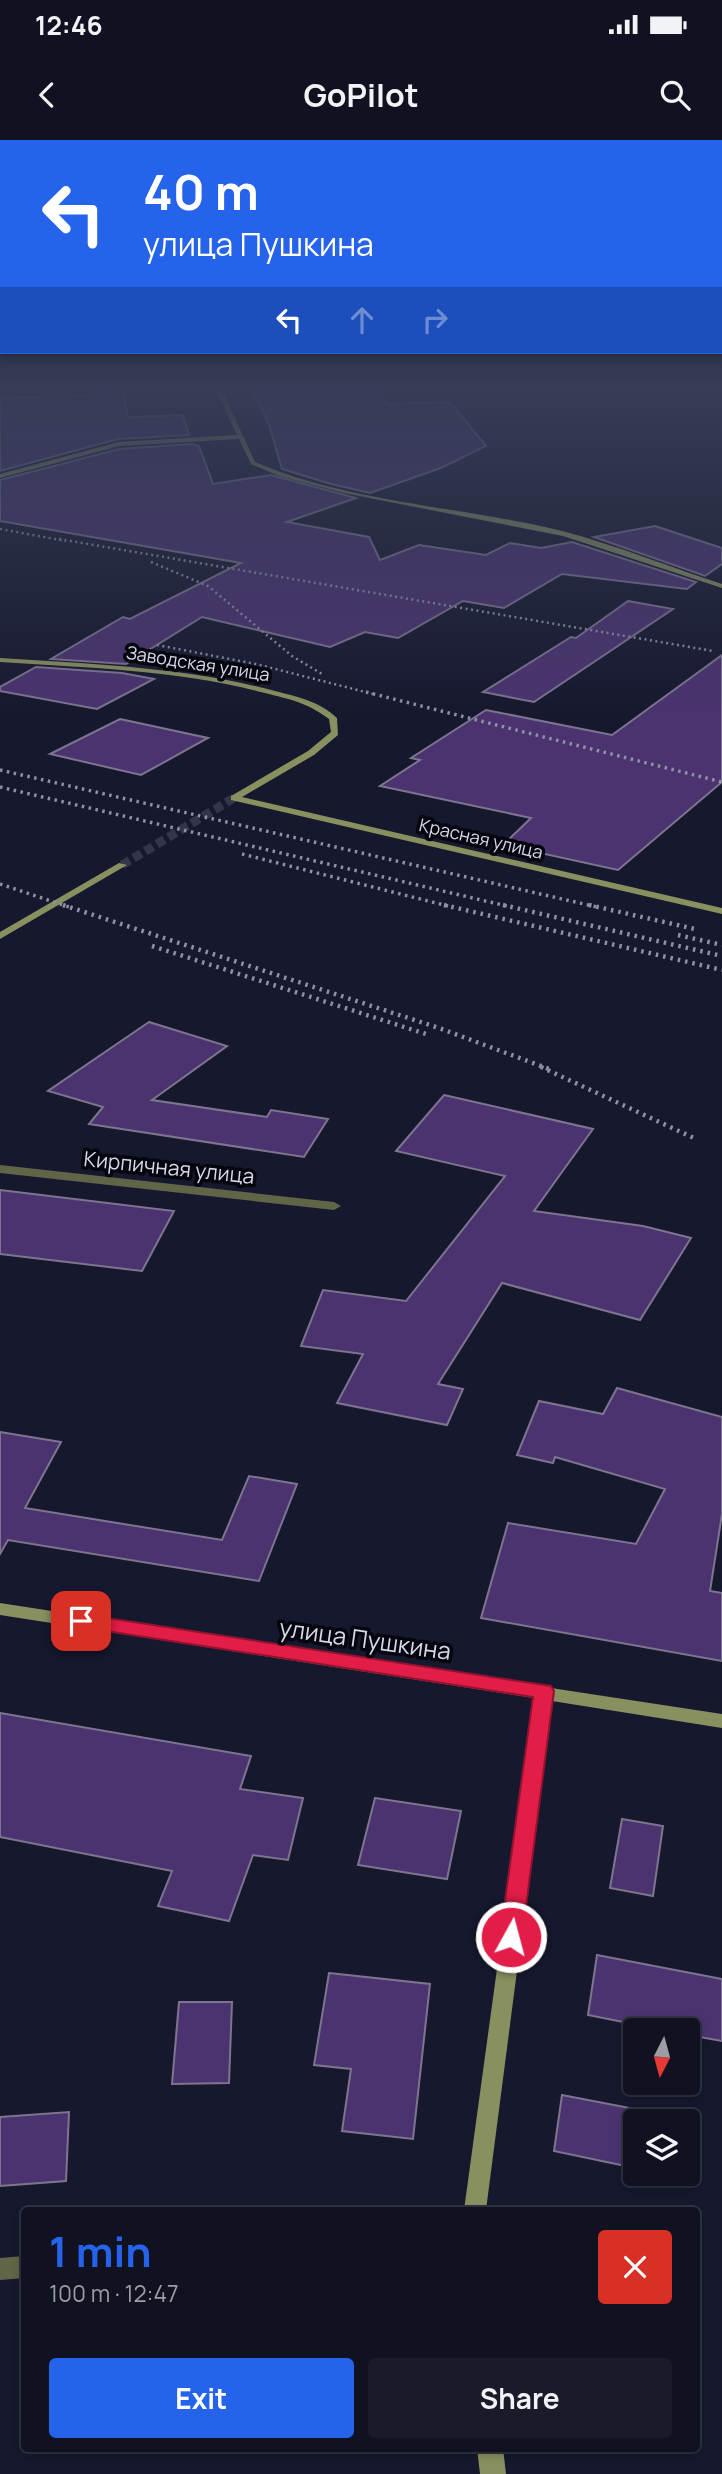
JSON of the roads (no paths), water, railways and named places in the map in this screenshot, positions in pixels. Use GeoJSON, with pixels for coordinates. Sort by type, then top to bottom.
{"type":"FeatureCollection","features":[{"type":"Feature","properties":{"kind":"main road"},"geometry":{"type":"LineString","coordinates":[[385,499],[564,534],[722,586]]}},
{"type":"Feature","properties":{"kind":"main road","name":"Заводская улица"},"geometry":{"type":"LineString","coordinates":[[0,660],[135,669],[233,682],[314,704],[334,718],[335,733],[312,753],[234,798]]}},
{"type":"Feature","properties":{"kind":"main road","name":"Красная улица"},"geometry":{"type":"LineString","coordinates":[[234,798],[722,911]]}},
{"type":"Feature","properties":{"kind":"main road"},"geometry":{"type":"LineString","coordinates":[[0,936],[122,865]]}},
{"type":"Feature","properties":{"kind":"main road","name":"улица Пушкина"},"geometry":{"type":"LineString","coordinates":[[0,1609],[544,1691],[722,1721]]}},
{"type":"Feature","properties":{"kind":"main road"},"geometry":{"type":"LineString","coordinates":[[475,2207],[544,1691]]}},
{"type":"Feature","properties":{"kind":"main road"},"geometry":{"type":"LineString","coordinates":[[490,2452],[493,2474]]}},
{"type":"Feature","properties":{"kind":"street","name":"Кирпичная улица"},"geometry":{"type":"LineString","coordinates":[[0,1169],[334,1206]]}},
{"type":"Feature","properties":{"kind":"street"},"geometry":{"type":"LineString","coordinates":[[0,2269],[21,2267]]}},
{"type":"Feature","properties":{"kind":"tunnel"},"geometry":{"type":"LineString","coordinates":[[122,865],[234,798]]}},
{"type":"Feature","properties":{"kind":"railway"},"geometry":{"type":"LineString","coordinates":[[0,529],[66,541]]}},
{"type":"Feature","properties":{"kind":"railway"},"geometry":{"type":"LineString","coordinates":[[59,539],[713,651]]}},
{"type":"Feature","properties":{"kind":"railway"},"geometry":{"type":"LineString","coordinates":[[151,562],[208,586],[292,656],[322,674]]}},
{"type":"Feature","properties":{"kind":"railway"},"geometry":{"type":"LineString","coordinates":[[157,645],[256,664],[373,694]]}},
{"type":"Feature","properties":{"kind":"railway"},"geometry":{"type":"LineString","coordinates":[[366,692],[722,782]]}},
{"type":"Feature","properties":{"kind":"railway"},"geometry":{"type":"LineString","coordinates":[[0,770],[597,907]]}},
{"type":"Feature","properties":{"kind":"railway"},"geometry":{"type":"LineString","coordinates":[[0,787],[511,907]]}},
{"type":"Feature","properties":{"kind":"railway"},"geometry":{"type":"LineString","coordinates":[[242,854],[445,905]]}},
{"type":"Feature","properties":{"kind":"railway"},"geometry":{"type":"LineString","coordinates":[[0,884],[63,905]]}},
{"type":"Feature","properties":{"kind":"railway"},"geometry":{"type":"LineString","coordinates":[[63,905],[439,1028],[549,1069]]}},
{"type":"Feature","properties":{"kind":"railway"},"geometry":{"type":"LineString","coordinates":[[63,905],[69,907]]}},
{"type":"Feature","properties":{"kind":"railway"},"geometry":{"type":"LineString","coordinates":[[445,905],[722,970]]}},
{"type":"Feature","properties":{"kind":"railway"},"geometry":{"type":"LineString","coordinates":[[445,905],[452,907]]}},
{"type":"Feature","properties":{"kind":"railway"},"geometry":{"type":"LineString","coordinates":[[503,905],[722,956]]}},
{"type":"Feature","properties":{"kind":"railway"},"geometry":{"type":"LineString","coordinates":[[589,905],[695,929]]}},
{"type":"Feature","properties":{"kind":"railway"},"geometry":{"type":"LineString","coordinates":[[678,935],[722,945]]}},
{"type":"Feature","properties":{"kind":"railway"},"geometry":{"type":"LineString","coordinates":[[152,946],[426,1034]]}},
{"type":"Feature","properties":{"kind":"railway"},"geometry":{"type":"LineString","coordinates":[[541,1067],[696,1139]]}}]}
